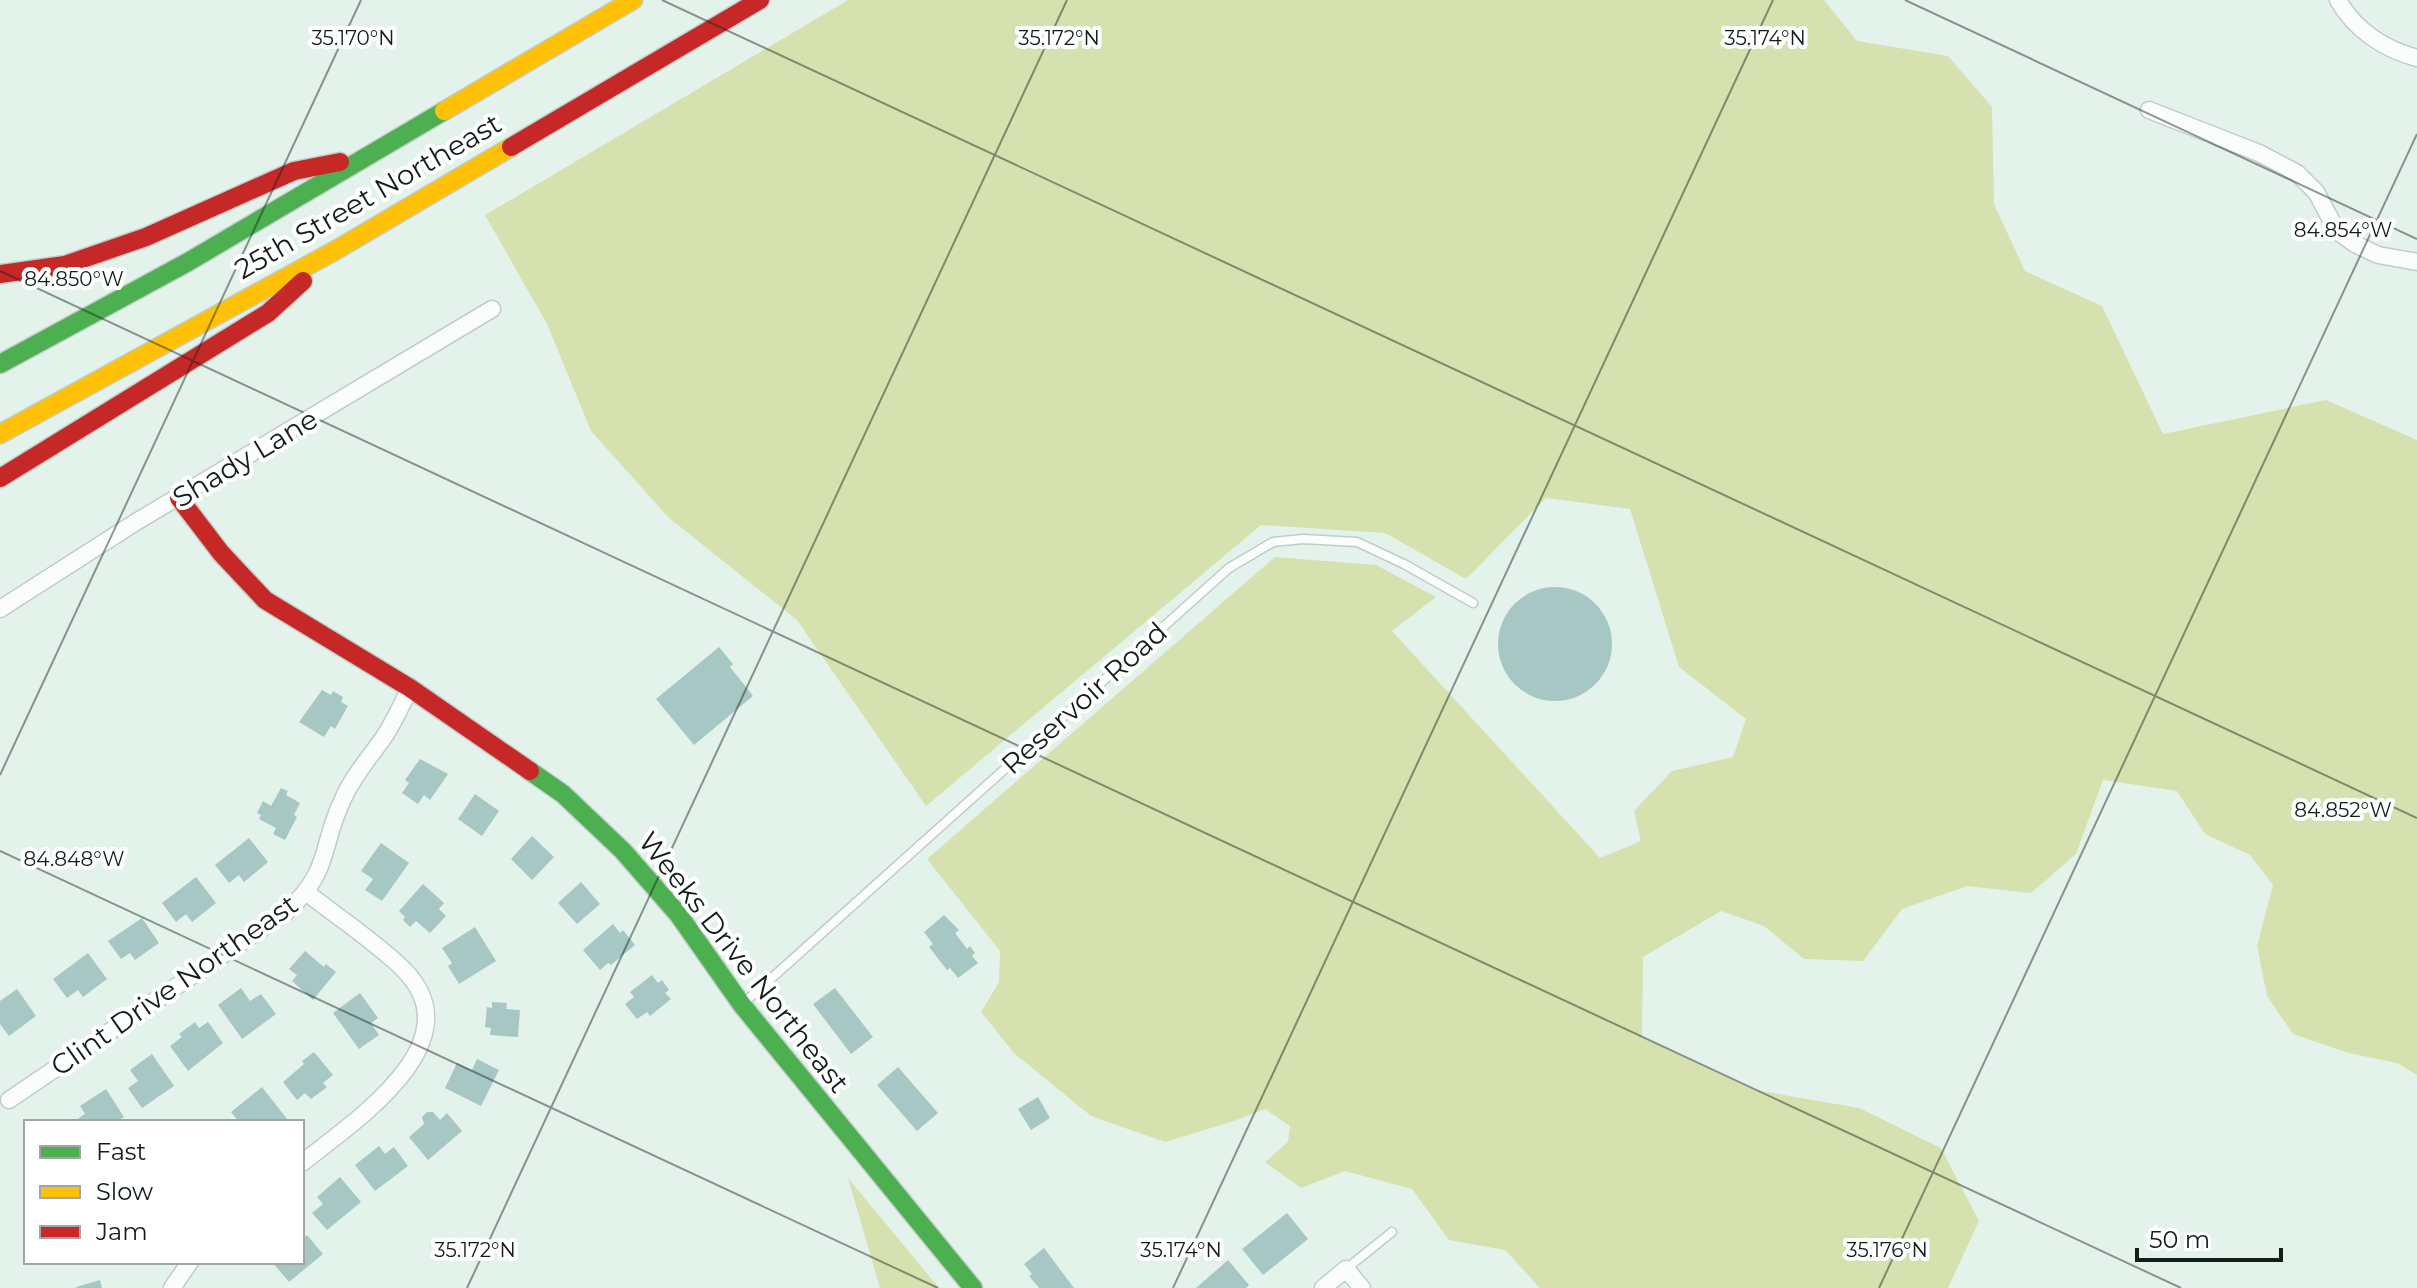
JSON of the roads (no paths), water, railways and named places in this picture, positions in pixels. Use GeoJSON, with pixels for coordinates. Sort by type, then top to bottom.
{"type":"FeatureCollection","features":[{"type":"Feature","properties":{"kind":"main road","name":"25th Street Northeast"},"geometry":{"type":"LineString","coordinates":[[0,364],[188,262],[633,0]]}},
{"type":"Feature","properties":{"kind":"main road","name":"25th Street Northeast"},"geometry":{"type":"LineString","coordinates":[[0,434],[336,250],[760,0]]}},
{"type":"Feature","properties":{"kind":"main road"},"geometry":{"type":"LineString","coordinates":[[0,274],[65,265],[146,237],[294,171],[365,156]]}},
{"type":"Feature","properties":{"kind":"main road"},"geometry":{"type":"LineString","coordinates":[[0,478],[268,313],[336,250]]}},
{"type":"Feature","properties":{"kind":"main road","name":"Weeks Drive Northeast"},"geometry":{"type":"LineString","coordinates":[[179,498],[221,553],[265,600],[410,688],[563,794],[613,842],[678,914],[742,1005],[973,1288]]}},
{"type":"Feature","properties":{"kind":"street"},"geometry":{"type":"LineString","coordinates":[[2338,0],[2363,32],[2391,49],[2417,58]]}},
{"type":"Feature","properties":{"kind":"street"},"geometry":{"type":"LineString","coordinates":[[2149,110],[2259,153],[2297,173],[2316,192],[2337,231],[2378,255],[2417,262]]}},
{"type":"Feature","properties":{"kind":"street","name":"Shady Lane"},"geometry":{"type":"LineString","coordinates":[[0,609],[136,522],[492,309]]}},
{"type":"Feature","properties":{"kind":"street","name":"Clint Drive Northeast"},"geometry":{"type":"LineString","coordinates":[[9,1100],[286,912],[306,892],[325,856],[341,802],[352,780],[385,734],[410,688]]}},
{"type":"Feature","properties":{"kind":"street"},"geometry":{"type":"LineString","coordinates":[[304,1161],[362,1115],[410,1068],[424,1037],[425,1018],[423,999],[404,969],[306,892]]}},
{"type":"Feature","properties":{"kind":"street"},"geometry":{"type":"LineString","coordinates":[[172,1288],[189,1264]]}},
{"type":"Feature","properties":{"kind":"street"},"geometry":{"type":"LineString","coordinates":[[1323,1288],[1346,1269],[1362,1288]]}},
{"type":"Feature","properties":{"kind":"lane","name":"Reservoir Road"},"geometry":{"type":"LineString","coordinates":[[742,1005],[1229,568],[1250,554],[1273,542],[1288,539],[1357,542],[1404,564],[1473,603]]}},
{"type":"Feature","properties":{"kind":"lane"},"geometry":{"type":"LineString","coordinates":[[1346,1269],[1392,1232]]}}]}
